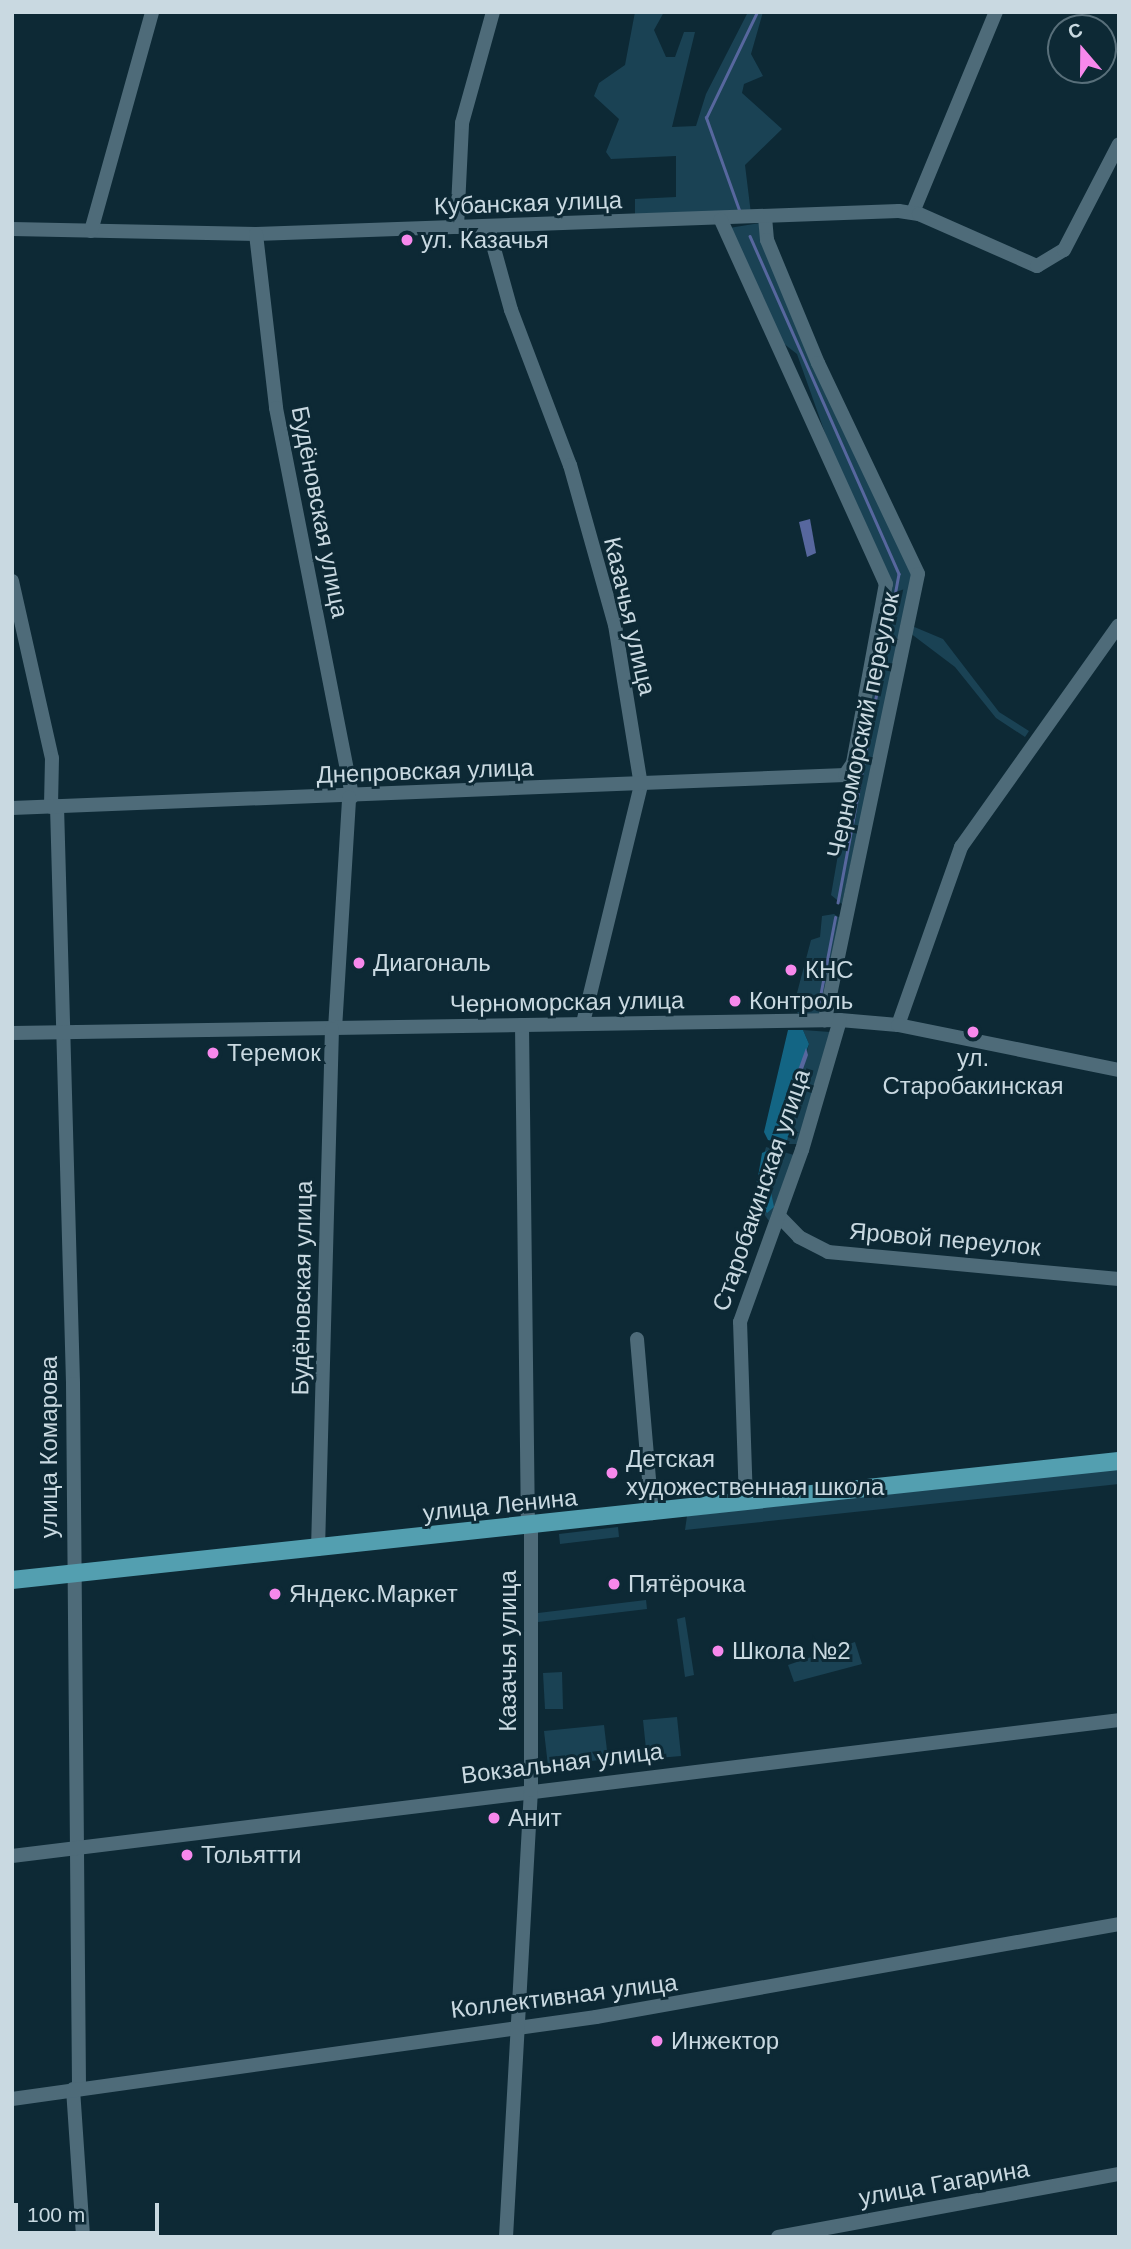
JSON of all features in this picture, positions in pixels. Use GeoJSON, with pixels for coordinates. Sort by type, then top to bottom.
{"type":"FeatureCollection","features":[{"type":"Feature","properties":{"kind":"main road","name":"улица Ленина"},"geometry":{"type":"LineString","coordinates":[[12,1580],[530,1527],[1119,1461]]}},
{"type":"Feature","properties":{"kind":"street"},"geometry":{"type":"LineString","coordinates":[[90,231],[152,12]]}},
{"type":"Feature","properties":{"kind":"street"},"geometry":{"type":"LineString","coordinates":[[457,227],[463,123],[493,12]]}},
{"type":"Feature","properties":{"kind":"street"},"geometry":{"type":"LineString","coordinates":[[913,212],[996,12]]}},
{"type":"Feature","properties":{"kind":"street","name":"Кубанская улица"},"geometry":{"type":"LineString","coordinates":[[12,229],[256,234],[913,212],[1034,266],[1064,250],[1119,144]]}},
{"type":"Feature","properties":{"kind":"street","name":"Черноморский переулок"},"geometry":{"type":"LineString","coordinates":[[765,218],[767,240],[818,363],[918,574],[825,1020]]}},
{"type":"Feature","properties":{"kind":"street","name":"Днепровская улица"},"geometry":{"type":"LineString","coordinates":[[12,808],[839,778],[853,763],[886,584],[721,220]]}},
{"type":"Feature","properties":{"kind":"street","name":"Казачья улица"},"geometry":{"type":"LineString","coordinates":[[488,226],[507,299],[570,465],[615,625],[641,785],[583,1023]]}},
{"type":"Feature","properties":{"kind":"street","name":"Будёновская улица"},"geometry":{"type":"LineString","coordinates":[[256,234],[280,430],[351,797],[334,1029],[318,1549]]}},
{"type":"Feature","properties":{"kind":"street","name":"улица Комарова"},"geometry":{"type":"LineString","coordinates":[[12,581],[51,758],[65,1032],[76,2088],[83,2237]]}},
{"type":"Feature","properties":{"kind":"street"},"geometry":{"type":"LineString","coordinates":[[898,1025],[961,847],[1119,625]]}},
{"type":"Feature","properties":{"kind":"street","name":"Черноморская улица"},"geometry":{"type":"LineString","coordinates":[[12,1033],[840,1020],[898,1025],[1119,1070]]}},
{"type":"Feature","properties":{"kind":"street","name":"Старобакинская улица"},"geometry":{"type":"LineString","coordinates":[[746,1502],[738,1337],[755,1267],[779,1216],[840,1020]]}},
{"type":"Feature","properties":{"kind":"street","name":"Казачья улица"},"geometry":{"type":"LineString","coordinates":[[506,2237],[531,1790],[522,1025]]}},
{"type":"Feature","properties":{"kind":"street","name":"Яровой переулок"},"geometry":{"type":"LineString","coordinates":[[779,1216],[799,1237],[828,1252],[1119,1279]]}},
{"type":"Feature","properties":{"kind":"street"},"geometry":{"type":"LineString","coordinates":[[637,1339],[652,1513]]}},
{"type":"Feature","properties":{"kind":"street","name":"Вокзальная улица"},"geometry":{"type":"LineString","coordinates":[[12,1856],[531,1790],[1119,1720]]}},
{"type":"Feature","properties":{"kind":"street","name":"Коллективная улица"},"geometry":{"type":"LineString","coordinates":[[12,2099],[796,1985],[1119,1924]]}},
{"type":"Feature","properties":{"kind":"street","name":"улица Гагарина"},"geometry":{"type":"LineString","coordinates":[[778,2237],[1119,2174]]}},
{"type":"Feature","properties":{"kind":"shaded area"},"geometry":{"type":"Polygon","coordinates":[[[635,12],[664,12],[654,30],[666,57],[675,57],[684,32],[695,32],[672,127],[696,126],[706,94],[748,12],[763,12],[751,54],[763,76],[744,84],[742,93],[782,129],[745,165],[751,214],[635,219],[635,199],[676,197],[676,156],[611,159],[606,152],[619,119],[594,96],[599,83],[625,65],[635,12]]]}},
{"type":"Feature","properties":{"kind":"shaded area"},"geometry":{"type":"Polygon","coordinates":[[[760,223],[913,577],[842,904],[831,895],[849,791],[845,780],[887,608],[797,354],[783,343],[729,228],[760,223]]]}},
{"type":"Feature","properties":{"kind":"shaded area"},"geometry":{"type":"Polygon","coordinates":[[[810,519],[816,553],[807,557],[799,522],[810,519]]]}},
{"type":"Feature","properties":{"kind":"shaded area"},"geometry":{"type":"Polygon","coordinates":[[[912,626],[943,639],[999,712],[1029,731],[1025,737],[996,718],[955,667],[910,633],[912,626]]]}},
{"type":"Feature","properties":{"kind":"shaded area"},"geometry":{"type":"Polygon","coordinates":[[[834,914],[840,918],[823,1014],[799,1014],[793,1008],[811,940],[820,937],[822,916],[834,914]]]}},
{"type":"Feature","properties":{"kind":"shaded area"},"geometry":{"type":"Polygon","coordinates":[[[788,1030],[803,1030],[809,1044],[780,1120],[791,1126],[786,1144],[768,1140],[764,1132],[788,1030]]]}},
{"type":"Feature","properties":{"kind":"shaded area"},"geometry":{"type":"Polygon","coordinates":[[[803,1030],[830,1032],[798,1144],[786,1144],[787,1123],[809,1044],[803,1030]]]}},
{"type":"Feature","properties":{"kind":"shaded area"},"geometry":{"type":"Polygon","coordinates":[[[806,1048],[808,1055],[781,1131],[780,1120],[806,1048]]]}},
{"type":"Feature","properties":{"kind":"shaded area"},"geometry":{"type":"Polygon","coordinates":[[[766,1147],[794,1155],[769,1221],[752,1198],[766,1147]]]}},
{"type":"Feature","properties":{"kind":"shaded area"},"geometry":{"type":"Polygon","coordinates":[[[771,1149],[779,1159],[769,1182],[774,1207],[767,1213],[755,1195],[762,1153],[771,1149]]]}},
{"type":"Feature","properties":{"kind":"shaded area"},"geometry":{"type":"Polygon","coordinates":[[[1119,1469],[1119,1484],[685,1530],[687,1516],[1119,1469]]]}},
{"type":"Feature","properties":{"kind":"shaded area"},"geometry":{"type":"Polygon","coordinates":[[[618,1527],[619,1537],[560,1544],[559,1534],[618,1527]]]}},
{"type":"Feature","properties":{"kind":"shaded area"},"geometry":{"type":"Polygon","coordinates":[[[646,1600],[647,1609],[538,1622],[538,1613],[646,1600]]]}},
{"type":"Feature","properties":{"kind":"shaded area"},"geometry":{"type":"Polygon","coordinates":[[[685,1617],[694,1675],[685,1677],[677,1619],[685,1617]]]}},
{"type":"Feature","properties":{"kind":"shaded area"},"geometry":{"type":"Polygon","coordinates":[[[855,1642],[862,1664],[794,1682],[788,1665],[855,1642]]]}},
{"type":"Feature","properties":{"kind":"shaded area"},"geometry":{"type":"Polygon","coordinates":[[[562,1672],[563,1709],[545,1709],[543,1673],[562,1672]]]}},
{"type":"Feature","properties":{"kind":"shaded area"},"geometry":{"type":"Polygon","coordinates":[[[677,1717],[681,1756],[647,1759],[643,1720],[677,1717]]]}},
{"type":"Feature","properties":{"kind":"shaded area"},"geometry":{"type":"Polygon","coordinates":[[[604,1725],[608,1759],[548,1766],[544,1731],[604,1725]]]}},
{"type":"Feature","properties":{"kind":"waterway"},"geometry":{"type":"LineString","coordinates":[[739,210],[706,118],[757,12]]}},
{"type":"Feature","properties":{"kind":"waterway"},"geometry":{"type":"LineString","coordinates":[[750,236],[899,574],[838,902]]}},
{"type":"Feature","properties":{"kind":"waterway"},"geometry":{"type":"LineString","coordinates":[[819,1002],[835,918]]}},
{"type":"Feature","properties":{"kind":"place","name":"ул. Казачья"},"geometry":{"type":"Point","coordinates":[407,240]}},
{"type":"Feature","properties":{"kind":"place","name":"Диагональ"},"geometry":{"type":"Point","coordinates":[359,963]}},
{"type":"Feature","properties":{"kind":"place","name":"КНС"},"geometry":{"type":"Point","coordinates":[791,970]}},
{"type":"Feature","properties":{"kind":"place","name":"Контроль"},"geometry":{"type":"Point","coordinates":[735,1001]}},
{"type":"Feature","properties":{"kind":"place","name":"ул. Старобакинская"},"geometry":{"type":"Point","coordinates":[973,1032]}},
{"type":"Feature","properties":{"kind":"place","name":"Теремок"},"geometry":{"type":"Point","coordinates":[213,1053]}},
{"type":"Feature","properties":{"kind":"place","name":"Детская художественная школа"},"geometry":{"type":"Point","coordinates":[612,1473]}},
{"type":"Feature","properties":{"kind":"place","name":"Пятёрочка"},"geometry":{"type":"Point","coordinates":[614,1584]}},
{"type":"Feature","properties":{"kind":"place","name":"Яндекс.Маркет"},"geometry":{"type":"Point","coordinates":[275,1594]}},
{"type":"Feature","properties":{"kind":"place","name":"Школа №2"},"geometry":{"type":"Point","coordinates":[718,1651]}},
{"type":"Feature","properties":{"kind":"place","name":"Анит"},"geometry":{"type":"Point","coordinates":[494,1818]}},
{"type":"Feature","properties":{"kind":"place","name":"Тольятти"},"geometry":{"type":"Point","coordinates":[187,1855]}},
{"type":"Feature","properties":{"kind":"place","name":"Инжектор"},"geometry":{"type":"Point","coordinates":[657,2041]}}]}
